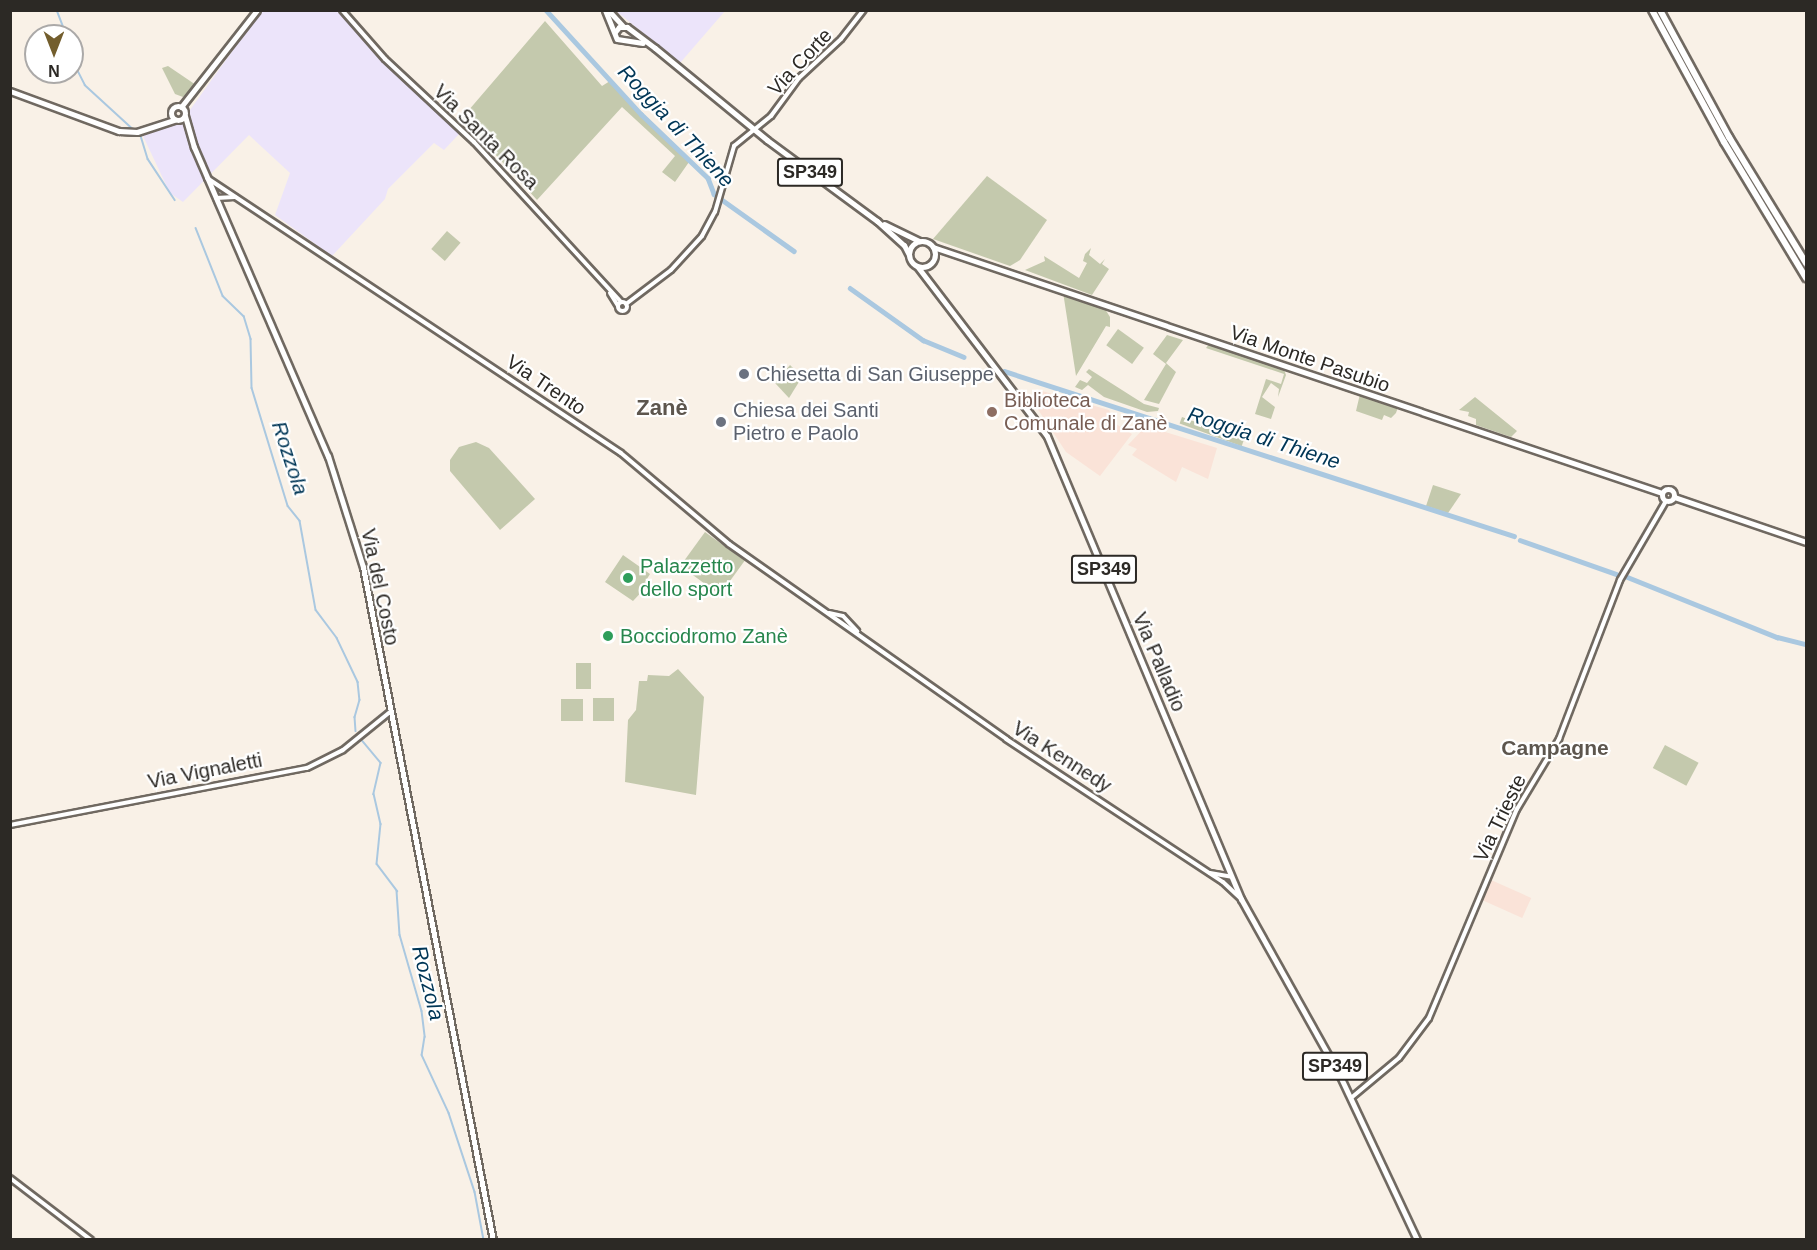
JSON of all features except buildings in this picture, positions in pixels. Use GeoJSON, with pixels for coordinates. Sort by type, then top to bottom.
{"type":"FeatureCollection","features":[{"type":"Feature","properties":{"kind":"highway"},"geometry":{"type":"LineString","coordinates":[[1652,10],[1724,141],[1806,278]]}},
{"type":"Feature","properties":{"kind":"highway"},"geometry":{"type":"LineString","coordinates":[[1660,10],[1730,137],[1806,263]]}},
{"type":"Feature","properties":{"kind":"main road"},"geometry":{"type":"LineString","coordinates":[[160,124],[171,112],[181,107],[257,10]]}},
{"type":"Feature","properties":{"kind":"main road"},"geometry":{"type":"LineString","coordinates":[[607,10],[630,32],[626,41],[618,40],[607,10]]}},
{"type":"Feature","properties":{"kind":"main road"},"geometry":{"type":"LineString","coordinates":[[615,32],[623,26]]}},
{"type":"Feature","properties":{"kind":"main road","name":"SP349"},"geometry":{"type":"LineString","coordinates":[[630,32],[650,45],[753,129],[877,221],[933,247]]}},
{"type":"Feature","properties":{"kind":"main road","name":"SP349"},"geometry":{"type":"LineString","coordinates":[[626,41],[650,45]]}},
{"type":"Feature","properties":{"kind":"main road"},"geometry":{"type":"LineString","coordinates":[[10,90],[119,131],[136,132],[176,120],[185,114],[192,93]]}},
{"type":"Feature","properties":{"kind":"main road"},"geometry":{"type":"LineString","coordinates":[[181,107],[185,114]]}},
{"type":"Feature","properties":{"kind":"main road"},"geometry":{"type":"LineString","coordinates":[[171,112],[187,131]]}},
{"type":"Feature","properties":{"kind":"main road","name":"Via del Costo"},"geometry":{"type":"LineString","coordinates":[[185,114],[187,131],[344,499],[363,567],[493,1239]]}},
{"type":"Feature","properties":{"kind":"main road","name":"SP349"},"geometry":{"type":"LineString","coordinates":[[888,228],[932,285]]}},
{"type":"Feature","properties":{"kind":"main road"},"geometry":{"type":"LineString","coordinates":[[900,241],[907,235]]}},
{"type":"Feature","properties":{"kind":"main road"},"geometry":{"type":"LineString","coordinates":[[909,255],[913,244],[920,241]]}},
{"type":"Feature","properties":{"kind":"main road"},"geometry":{"type":"LineString","coordinates":[[932,285],[933,247]]}},
{"type":"Feature","properties":{"kind":"main road","name":"Via Monte Pasubio"},"geometry":{"type":"LineString","coordinates":[[933,247],[1662,493],[1670,489],[1674,497],[1806,542]]}},
{"type":"Feature","properties":{"kind":"main road"},"geometry":{"type":"LineString","coordinates":[[917,266],[949,252]]}},
{"type":"Feature","properties":{"kind":"main road","name":"Via Palladio"},"geometry":{"type":"LineString","coordinates":[[932,285],[1047,436],[1232,878]]}},
{"type":"Feature","properties":{"kind":"main road"},"geometry":{"type":"LineString","coordinates":[[1662,493],[1666,501],[1674,497]]}},
{"type":"Feature","properties":{"kind":"main road","name":"SP349"},"geometry":{"type":"LineString","coordinates":[[1232,878],[1241,899],[1351,1098],[1417,1239]]}},
{"type":"Feature","properties":{"kind":"street","name":"Via Santa Rosa"},"geometry":{"type":"LineString","coordinates":[[342,10],[385,59],[509,179],[624,303]]}},
{"type":"Feature","properties":{"kind":"street","name":"Via Corte"},"geometry":{"type":"LineString","coordinates":[[624,303],[632,300],[671,270],[702,236],[718,199],[734,146],[771,116],[813,63],[841,39],[864,10]]}},
{"type":"Feature","properties":{"kind":"street","name":"Via Trento"},"geometry":{"type":"LineString","coordinates":[[207,177],[621,453],[712,531],[846,624]]}},
{"type":"Feature","properties":{"kind":"street"},"geometry":{"type":"LineString","coordinates":[[213,192],[223,187]]}},
{"type":"Feature","properties":{"kind":"street"},"geometry":{"type":"LineString","coordinates":[[216,199],[227,195],[239,198]]}},
{"type":"Feature","properties":{"kind":"street","name":"Via Santa Rosa"},"geometry":{"type":"LineString","coordinates":[[607,287],[618,306]]}},
{"type":"Feature","properties":{"kind":"street"},"geometry":{"type":"LineString","coordinates":[[624,303],[624,310],[618,306],[624,303]]}},
{"type":"Feature","properties":{"kind":"street","name":"Via Trieste"},"geometry":{"type":"LineString","coordinates":[[1351,1098],[1399,1058],[1429,1018],[1517,809],[1559,739],[1620,580],[1666,501]]}},
{"type":"Feature","properties":{"kind":"street","name":"Via Kennedy"},"geometry":{"type":"LineString","coordinates":[[846,624],[866,640],[1223,882],[1241,899]]}},
{"type":"Feature","properties":{"kind":"street","name":"Via Vignaletti"},"geometry":{"type":"LineString","coordinates":[[10,825],[307,768],[343,750],[390,712]]}},
{"type":"Feature","properties":{"kind":"street"},"geometry":{"type":"LineString","coordinates":[[1219,873],[1226,862]]}},
{"type":"Feature","properties":{"kind":"street"},"geometry":{"type":"LineString","coordinates":[[1209,873],[1219,873],[1232,878]]}},
{"type":"Feature","properties":{"kind":"street"},"geometry":{"type":"LineString","coordinates":[[1223,882],[1232,878]]}},
{"type":"Feature","properties":{"kind":"street"},"geometry":{"type":"LineString","coordinates":[[10,1178],[91,1239]]}},
{"type":"Feature","properties":{"kind":"shaded area"},"geometry":{"type":"Polygon","coordinates":[[[262,10],[339,11],[401,80],[460,133],[444,150],[434,143],[388,189],[385,199],[332,256],[275,215],[290,173],[249,135],[183,202],[170,193],[142,134],[182,121],[262,10]]]}},
{"type":"Feature","properties":{"kind":"shaded area"},"geometry":{"type":"Polygon","coordinates":[[[616,11],[725,11],[680,63],[616,11]]]}},
{"type":"Feature","properties":{"kind":"shaded area"},"geometry":{"type":"Polygon","coordinates":[[[1042,391],[1109,410],[1116,424],[1132,434],[1100,476],[1066,452],[1033,402],[1042,391]]]}},
{"type":"Feature","properties":{"kind":"shaded area"},"geometry":{"type":"Polygon","coordinates":[[[1146,426],[1217,448],[1208,479],[1182,467],[1176,482],[1132,455],[1137,449],[1128,445],[1146,426]]]}},
{"type":"Feature","properties":{"kind":"shaded area"},"geometry":{"type":"Polygon","coordinates":[[[1491,880],[1531,898],[1522,918],[1482,900],[1491,880]]]}},
{"type":"Feature","properties":{"kind":"green space"},"geometry":{"type":"Polygon","coordinates":[[[545,21],[602,86],[610,81],[689,162],[675,182],[662,172],[675,156],[622,107],[537,200],[462,118],[545,21]]]}},
{"type":"Feature","properties":{"kind":"green space"},"geometry":{"type":"Polygon","coordinates":[[[168,66],[196,85],[183,97],[175,94],[162,68],[168,66]]]}},
{"type":"Feature","properties":{"kind":"green space"},"geometry":{"type":"Polygon","coordinates":[[[987,176],[1047,220],[1020,260],[1010,266],[933,239],[987,176]]]}},
{"type":"Feature","properties":{"kind":"green space"},"geometry":{"type":"Polygon","coordinates":[[[447,231],[461,243],[445,261],[431,249],[447,231]]]}},
{"type":"Feature","properties":{"kind":"green space"},"geometry":{"type":"Polygon","coordinates":[[[1091,248],[1089,255],[1100,264],[1105,259],[1102,264],[1109,269],[1092,295],[1025,270],[1045,261],[1044,256],[1079,278],[1087,263],[1083,261],[1085,254],[1091,248]]]}},
{"type":"Feature","properties":{"kind":"green space"},"geometry":{"type":"Polygon","coordinates":[[[1063,292],[1105,309],[1110,317],[1110,327],[1106,326],[1076,376],[1063,292]]]}},
{"type":"Feature","properties":{"kind":"green space"},"geometry":{"type":"Polygon","coordinates":[[[1118,329],[1144,348],[1132,364],[1106,345],[1118,329]]]}},
{"type":"Feature","properties":{"kind":"green space"},"geometry":{"type":"Polygon","coordinates":[[[1167,335],[1183,340],[1166,363],[1176,372],[1159,404],[1144,400],[1166,364],[1153,354],[1167,335]]]}},
{"type":"Feature","properties":{"kind":"green space"},"geometry":{"type":"Polygon","coordinates":[[[1209,344],[1283,367],[1286,375],[1278,397],[1279,389],[1271,383],[1262,397],[1275,407],[1271,419],[1255,414],[1266,379],[1281,384],[1284,374],[1206,348],[1209,344]]]}},
{"type":"Feature","properties":{"kind":"green space"},"geometry":{"type":"Polygon","coordinates":[[[790,365],[802,377],[789,398],[775,383],[790,365]]]}},
{"type":"Feature","properties":{"kind":"green space"},"geometry":{"type":"Polygon","coordinates":[[[1089,369],[1144,404],[1159,408],[1158,411],[1147,412],[1104,397],[1088,385],[1082,390],[1075,387],[1080,380],[1087,383],[1092,377],[1086,372],[1089,369]]]}},
{"type":"Feature","properties":{"kind":"green space"},"geometry":{"type":"Polygon","coordinates":[[[1360,394],[1398,407],[1396,413],[1391,418],[1384,415],[1382,420],[1356,411],[1360,394]]]}},
{"type":"Feature","properties":{"kind":"green space"},"geometry":{"type":"Polygon","coordinates":[[[1475,397],[1517,431],[1511,437],[1476,425],[1476,419],[1468,416],[1469,412],[1459,410],[1475,397]]]}},
{"type":"Feature","properties":{"kind":"green space"},"geometry":{"type":"Polygon","coordinates":[[[1182,417],[1244,440],[1242,446],[1180,424],[1182,417]]]}},
{"type":"Feature","properties":{"kind":"green space"},"geometry":{"type":"Polygon","coordinates":[[[476,442],[489,448],[535,499],[500,530],[450,471],[450,460],[459,447],[476,442]]]}},
{"type":"Feature","properties":{"kind":"green space"},"geometry":{"type":"Polygon","coordinates":[[[1433,485],[1461,494],[1448,513],[1426,506],[1433,485]]]}},
{"type":"Feature","properties":{"kind":"green space"},"geometry":{"type":"Polygon","coordinates":[[[705,532],[745,561],[720,595],[680,566],[705,532]]]}},
{"type":"Feature","properties":{"kind":"green space","name":"Palazzetto dello sport"},"geometry":{"type":"Polygon","coordinates":[[[623,555],[650,574],[645,582],[648,585],[633,601],[605,582],[623,555]]]}},
{"type":"Feature","properties":{"kind":"green space"},"geometry":{"type":"Polygon","coordinates":[[[576,663],[591,663],[591,689],[576,689],[576,663]]]}},
{"type":"Feature","properties":{"kind":"green space"},"geometry":{"type":"Polygon","coordinates":[[[678,669],[704,697],[696,795],[625,782],[628,720],[636,710],[639,681],[647,681],[648,675],[669,676],[678,669]]]}},
{"type":"Feature","properties":{"kind":"green space"},"geometry":{"type":"Polygon","coordinates":[[[593,698],[614,698],[614,721],[593,721],[593,698]]]}},
{"type":"Feature","properties":{"kind":"green space"},"geometry":{"type":"Polygon","coordinates":[[[561,699],[583,699],[583,721],[561,721],[561,699]]]}},
{"type":"Feature","properties":{"kind":"green space"},"geometry":{"type":"Polygon","coordinates":[[[1665,745],[1699,763],[1686,786],[1653,768],[1665,745]]]}},
{"type":"Feature","properties":{"kind":"waterway","name":"Rozzola"},"geometry":{"type":"LineString","coordinates":[[57,10],[62,24]]}},
{"type":"Feature","properties":{"kind":"waterway","name":"Roggia di Thiene"},"geometry":{"type":"LineString","coordinates":[[546,10],[641,114],[708,178],[714,194],[794,251]]}},
{"type":"Feature","properties":{"kind":"waterway","name":"Rozzola"},"geometry":{"type":"LineString","coordinates":[[84,83],[133,129]]}},
{"type":"Feature","properties":{"kind":"waterway","name":"Rozzola"},"geometry":{"type":"LineString","coordinates":[[141,136],[148,159],[175,200]]}},
{"type":"Feature","properties":{"kind":"waterway","name":"Rozzola"},"geometry":{"type":"LineString","coordinates":[[196,228],[223,296],[244,316],[251,339],[252,388],[288,506],[300,521],[316,610],[337,638],[358,682],[360,700],[355,717],[356,731]]}},
{"type":"Feature","properties":{"kind":"waterway","name":"Roggia di Thiene"},"geometry":{"type":"LineString","coordinates":[[850,288],[923,340],[964,357]]}},
{"type":"Feature","properties":{"kind":"waterway","name":"Roggia di Thiene"},"geometry":{"type":"LineString","coordinates":[[1004,371],[1514,536]]}},
{"type":"Feature","properties":{"kind":"waterway","name":"Roggia di Thiene"},"geometry":{"type":"LineString","coordinates":[[1520,540],[1616,574]]}},
{"type":"Feature","properties":{"kind":"waterway","name":"Roggia di Thiene"},"geometry":{"type":"LineString","coordinates":[[1625,576],[1777,637],[1806,644]]}},
{"type":"Feature","properties":{"kind":"waterway","name":"Rozzola"},"geometry":{"type":"LineString","coordinates":[[361,739],[381,763],[374,794],[381,824],[377,864],[397,891],[400,935],[422,1011],[425,1037],[422,1055],[449,1113],[475,1192],[484,1240]]}},
{"type":"Feature","properties":{"kind":"place","name":"Chiesetta di San Giuseppe"},"geometry":{"type":"Point","coordinates":[744,374]}},
{"type":"Feature","properties":{"kind":"place","name":"Biblioteca Comunale di Zanè"},"geometry":{"type":"Point","coordinates":[992,412]}},
{"type":"Feature","properties":{"kind":"place","name":"Chiesa dei Santi Pietro e Paolo"},"geometry":{"type":"Point","coordinates":[721,422]}},
{"type":"Feature","properties":{"kind":"place","name":"Palazzetto dello sport"},"geometry":{"type":"Point","coordinates":[628,578]}},
{"type":"Feature","properties":{"kind":"place","name":"Bocciodromo Zanè"},"geometry":{"type":"Point","coordinates":[608,636]}},
{"type":"Feature","properties":{"kind":"district","name":"Zanè"},"geometry":{"type":"Point","coordinates":[662,408]}},
{"type":"Feature","properties":{"kind":"district","name":"Campagne"},"geometry":{"type":"Point","coordinates":[1555,748]}}]}
